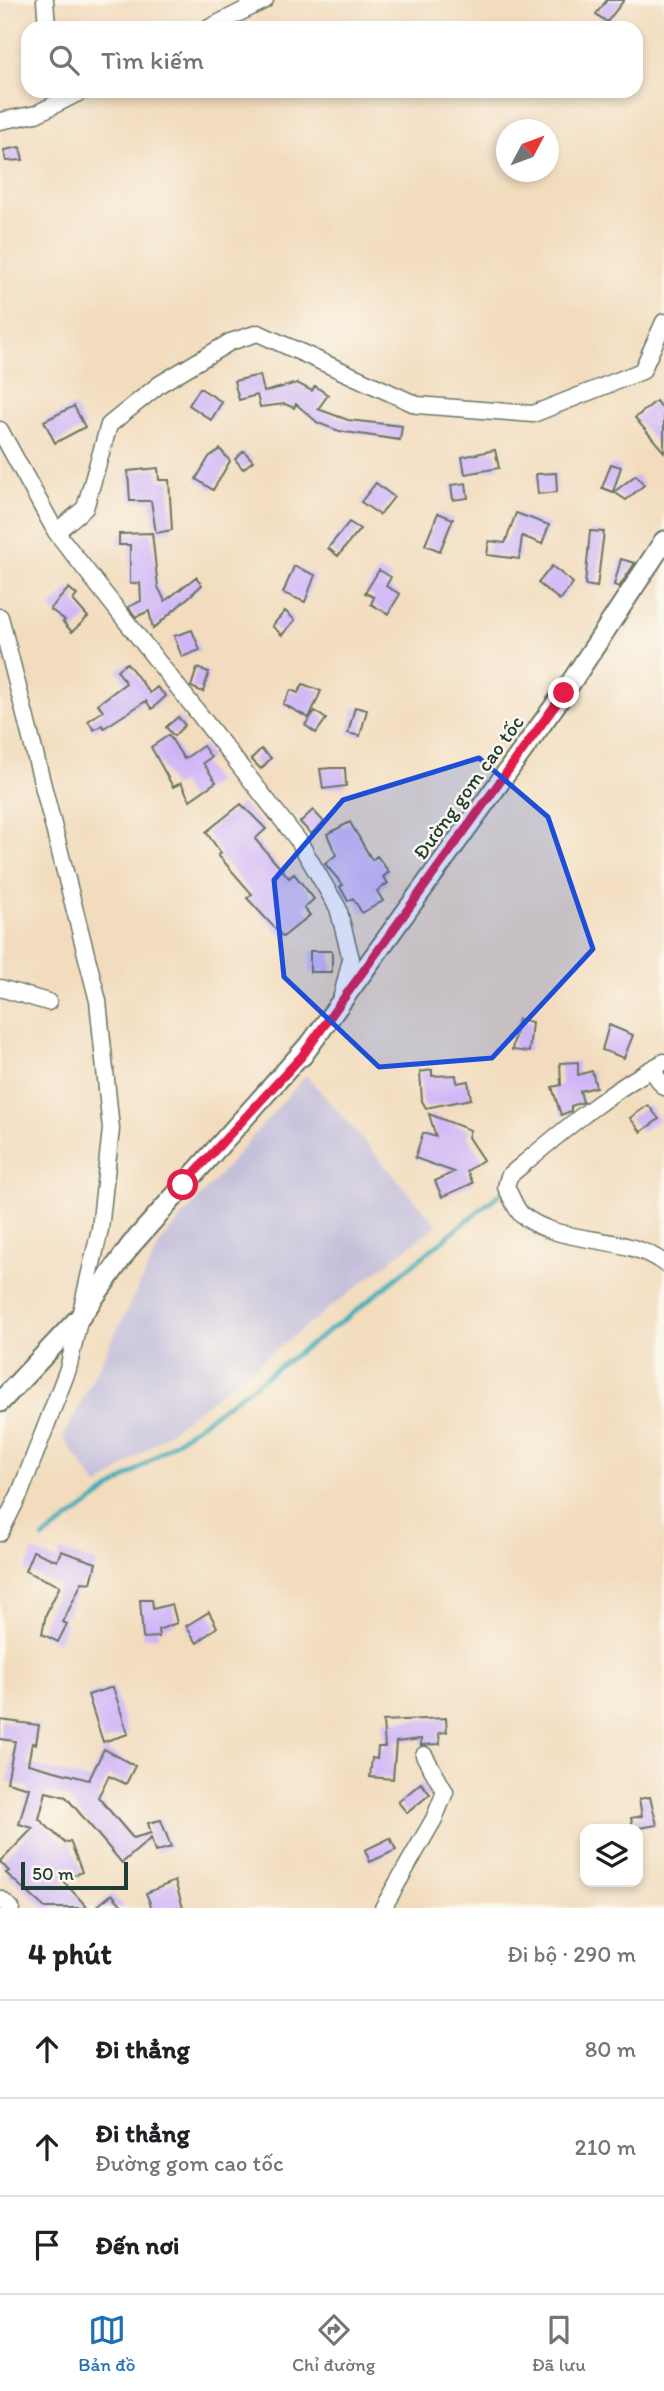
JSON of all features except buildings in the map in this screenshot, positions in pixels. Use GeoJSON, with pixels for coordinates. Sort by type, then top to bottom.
{"type":"FeatureCollection","features":[{"type":"Feature","properties":{"kind":"main road","name":"Đường gom cao tốc"},"geometry":{"type":"LineString","coordinates":[[302,1056],[564,693],[664,541]]}},
{"type":"Feature","properties":{"kind":"main road"},"geometry":{"type":"LineString","coordinates":[[0,1402],[80,1317],[131,1245],[302,1056],[342,999]]}},
{"type":"Feature","properties":{"kind":"street"},"geometry":{"type":"LineString","coordinates":[[45,0],[46,21]]}},
{"type":"Feature","properties":{"kind":"street"},"geometry":{"type":"LineString","coordinates":[[223,21],[265,0]]}},
{"type":"Feature","properties":{"kind":"street"},"geometry":{"type":"LineString","coordinates":[[0,121],[36,114],[51,99]]}},
{"type":"Feature","properties":{"kind":"street"},"geometry":{"type":"LineString","coordinates":[[56,532],[85,508],[109,425],[160,384],[230,342],[258,333],[417,405],[533,414],[642,371],[664,322]]}},
{"type":"Feature","properties":{"kind":"street"},"geometry":{"type":"LineString","coordinates":[[0,430],[56,532],[298,840],[338,908],[351,959],[342,999]]}},
{"type":"Feature","properties":{"kind":"street"},"geometry":{"type":"LineString","coordinates":[[0,617],[98,1001],[111,1129],[100,1229],[68,1369],[20,1493],[0,1533]]}},
{"type":"Feature","properties":{"kind":"street"},"geometry":{"type":"LineString","coordinates":[[0,988],[48,1002]]}},
{"type":"Feature","properties":{"kind":"street"},"geometry":{"type":"LineString","coordinates":[[664,1087],[657,1066],[570,1126],[509,1176],[506,1187],[521,1214],[563,1233],[648,1251],[664,1263]]}},
{"type":"Feature","properties":{"kind":"street"},"geometry":{"type":"LineString","coordinates":[[383,1908],[434,1819],[445,1792],[424,1755]]}},
{"type":"Feature","properties":{"kind":"street"},"geometry":{"type":"LineString","coordinates":[[0,1899],[11,1908]]}},
{"type":"Feature","properties":{"kind":"highlighted area"},"geometry":{"type":"Polygon","coordinates":[[[479,758],[548,817],[593,949],[492,1058],[379,1067],[284,977],[274,880],[343,800],[479,758]]]}},
{"type":"Feature","properties":{"kind":"shaded area"},"geometry":{"type":"Polygon","coordinates":[[[306,1075],[437,1225],[98,1487],[63,1438],[161,1242],[306,1075]]]}},
{"type":"Feature","properties":{"kind":"waterway"},"geometry":{"type":"LineString","coordinates":[[43,1538],[352,1314],[503,1191]]}},
{"type":"Feature","properties":{"kind":"route"},"geometry":{"type":"LineString","coordinates":[[183,1185],[302,1056],[564,693]]}}]}
